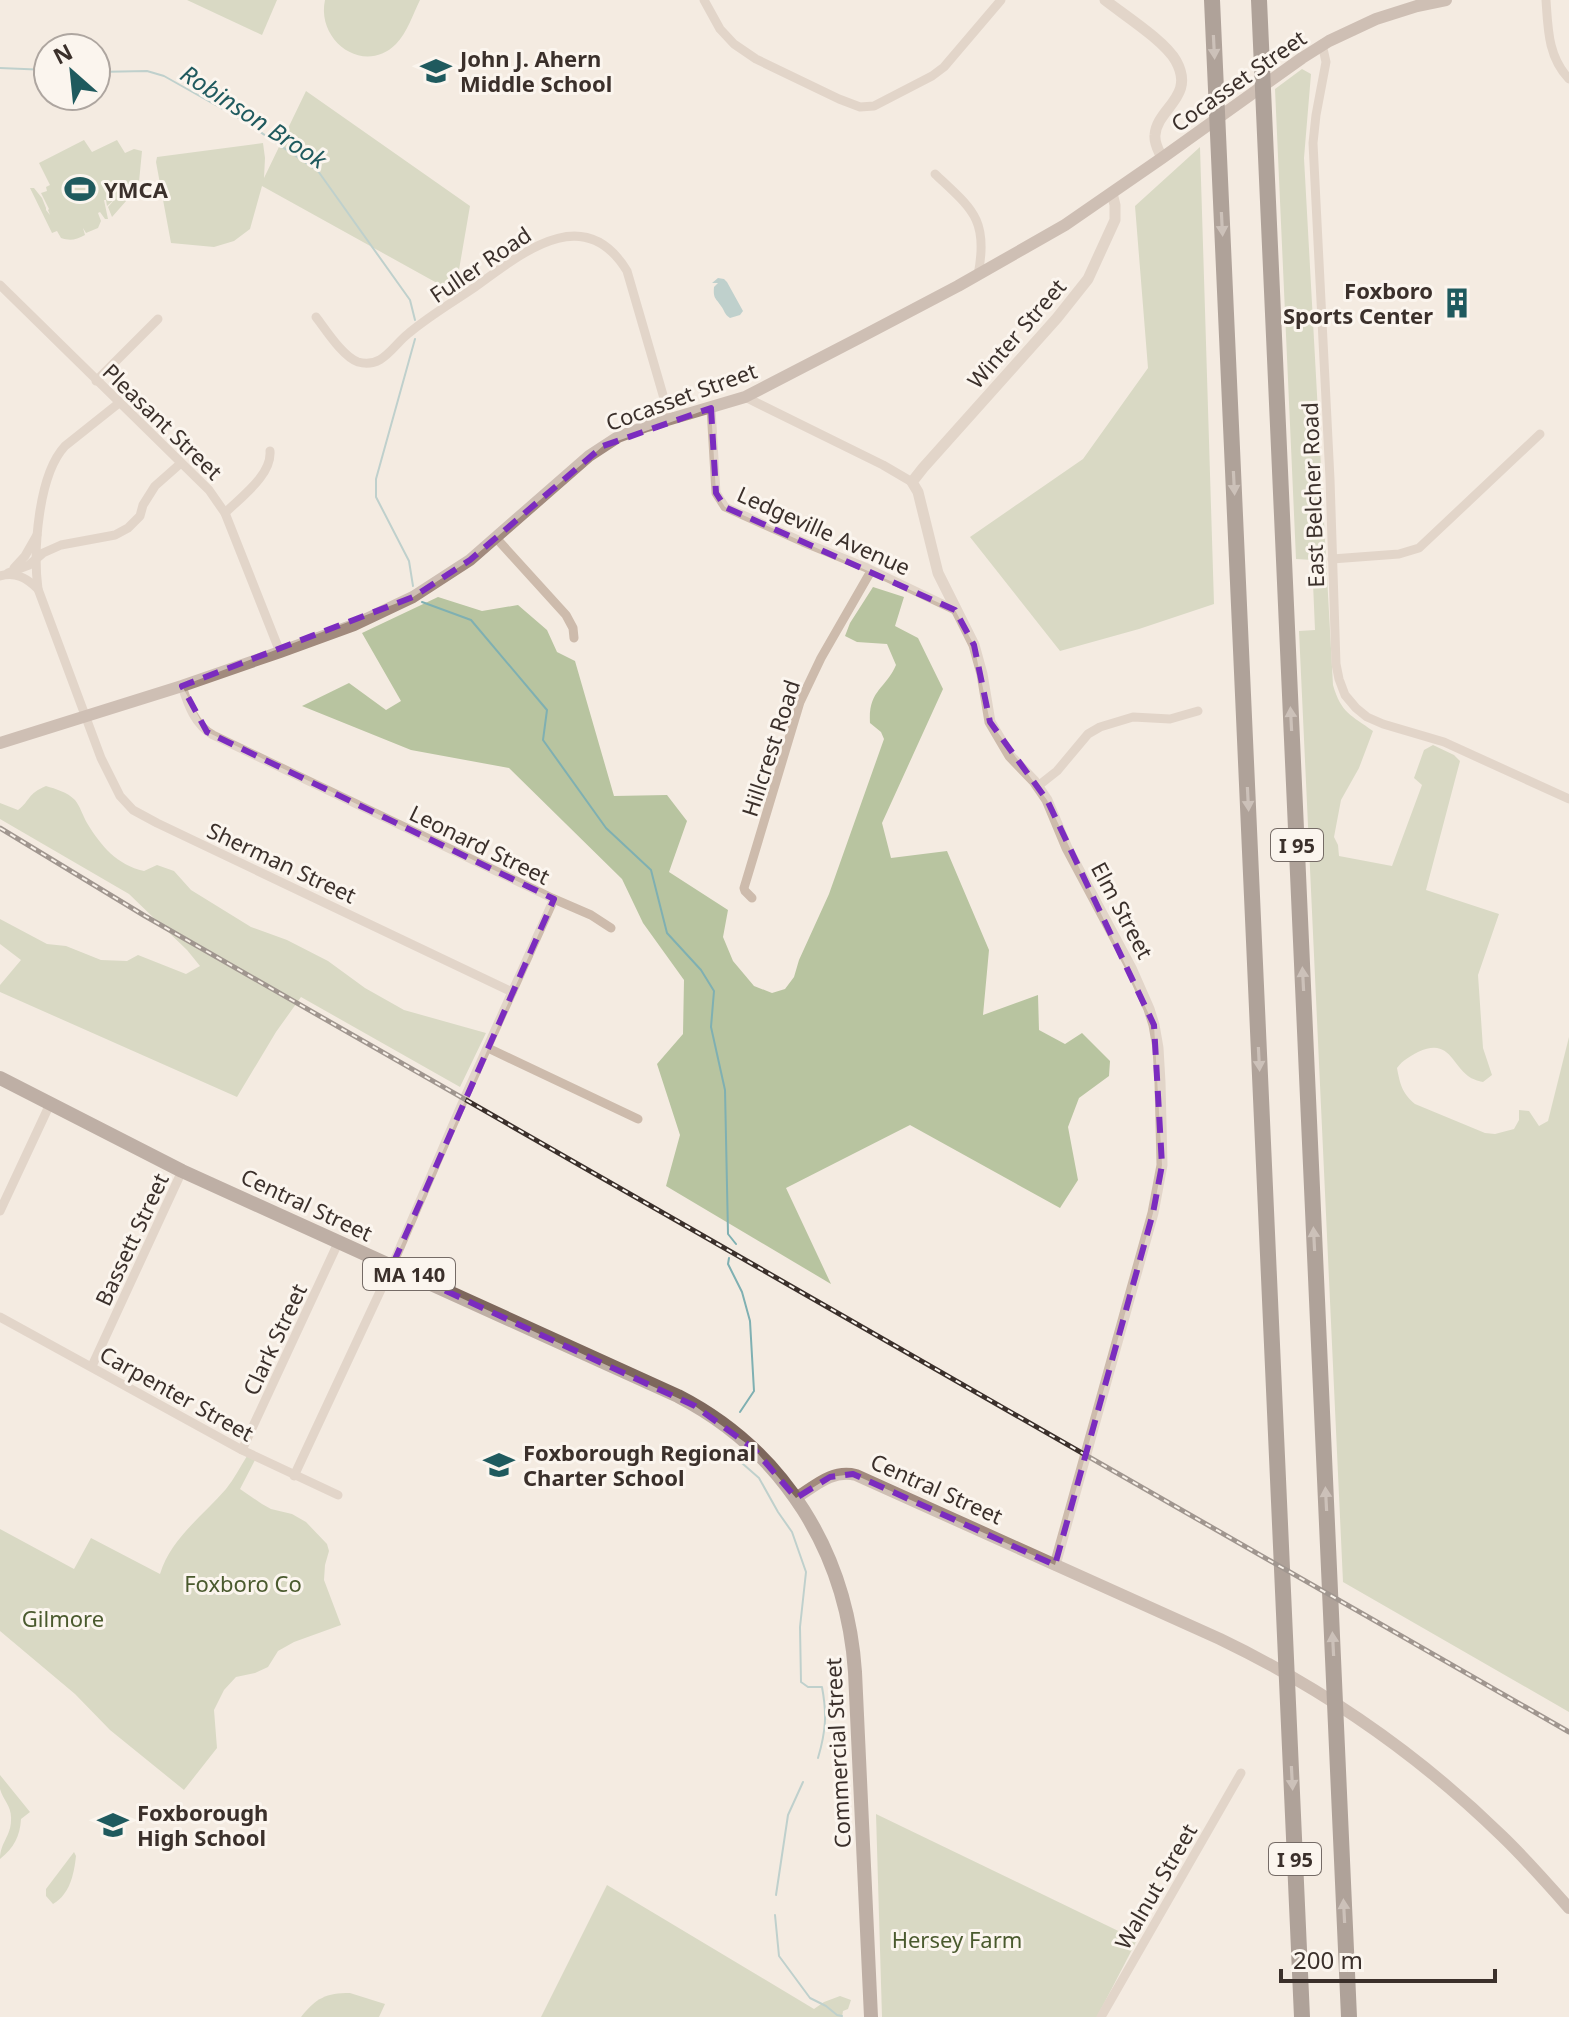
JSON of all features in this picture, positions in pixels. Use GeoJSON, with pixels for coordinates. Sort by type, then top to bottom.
{"type":"FeatureCollection","features":[{"type":"Feature","properties":{"kind":"highway","name":"I 95"},"geometry":{"type":"LineString","coordinates":[[1212,0],[1302,2017]]}},
{"type":"Feature","properties":{"kind":"highway","name":"I 95"},"geometry":{"type":"LineString","coordinates":[[1259,0],[1349,2017]]}},
{"type":"Feature","properties":{"kind":"main road","name":"Cocasset Street"},"geometry":{"type":"LineString","coordinates":[[0,743],[280,652],[362,622],[413,597],[458,570],[603,446],[631,431],[745,397],[978,275],[1047,236],[1112,193],[1322,44],[1370,21],[1446,0]]}},
{"type":"Feature","properties":{"kind":"main road","name":"Central Street"},"geometry":{"type":"LineString","coordinates":[[0,1078],[182,1171],[658,1386],[723,1423],[754,1449],[796,1498],[830,1477],[853,1474],[1238,1648],[1284,1672],[1393,1743],[1459,1797],[1503,1837],[1569,1908]]}},
{"type":"Feature","properties":{"kind":"main road","name":"Commercial Street"},"geometry":{"type":"LineString","coordinates":[[796,1498],[833,1568],[853,1644],[871,2017]]}},
{"type":"Feature","properties":{"kind":"street"},"geometry":{"type":"LineString","coordinates":[[704,0],[720,29],[734,44],[756,59],[860,107],[874,106],[944,67],[1001,0]]}},
{"type":"Feature","properties":{"kind":"street"},"geometry":{"type":"LineString","coordinates":[[1105,0],[1168,51],[1178,63],[1178,97],[1159,123],[1155,134],[1162,158]]}},
{"type":"Feature","properties":{"kind":"street"},"geometry":{"type":"LineString","coordinates":[[1546,0],[1551,50],[1559,68],[1569,79]]}},
{"type":"Feature","properties":{"kind":"street","name":"East Belcher Road"},"geometry":{"type":"LineString","coordinates":[[1322,44],[1326,62],[1313,143],[1336,668],[1342,687],[1354,706],[1372,720],[1438,739],[1569,799]]}},
{"type":"Feature","properties":{"kind":"street"},"geometry":{"type":"LineString","coordinates":[[935,174],[975,215],[982,241],[978,275]]}},
{"type":"Feature","properties":{"kind":"street","name":"Winter Street"},"geometry":{"type":"LineString","coordinates":[[912,482],[1088,279],[1115,220],[1112,193]]}},
{"type":"Feature","properties":{"kind":"street","name":"Fuller Road"},"geometry":{"type":"LineString","coordinates":[[316,317],[351,358],[369,363],[380,360],[409,333],[530,248],[561,237],[584,237],[614,254],[627,271],[670,419]]}},
{"type":"Feature","properties":{"kind":"street","name":"Pleasant Street"},"geometry":{"type":"LineString","coordinates":[[0,285],[209,490],[225,513],[280,652]]}},
{"type":"Feature","properties":{"kind":"street"},"geometry":{"type":"LineString","coordinates":[[96,381],[158,319]]}},
{"type":"Feature","properties":{"kind":"street"},"geometry":{"type":"LineString","coordinates":[[745,397],[912,482]]}},
{"type":"Feature","properties":{"kind":"street","name":"Sherman Street"},"geometry":{"type":"LineString","coordinates":[[119,403],[72,440],[50,468],[45,485],[37,560],[38,589],[101,758],[120,796],[133,810],[157,823],[512,992]]}},
{"type":"Feature","properties":{"kind":"street","name":"Ledgeville Avenue"},"geometry":{"type":"LineString","coordinates":[[711,408],[716,493],[725,507],[955,610]]}},
{"type":"Feature","properties":{"kind":"street"},"geometry":{"type":"LineString","coordinates":[[1332,559],[1399,554],[1419,548],[1540,434]]}},
{"type":"Feature","properties":{"kind":"street"},"geometry":{"type":"LineString","coordinates":[[225,513],[266,472],[270,451]]}},
{"type":"Feature","properties":{"kind":"street"},"geometry":{"type":"LineString","coordinates":[[4,574],[37,560],[43,553],[61,545],[115,535],[128,528],[140,516],[155,486],[181,463]]}},
{"type":"Feature","properties":{"kind":"street","name":"Elm Street"},"geometry":{"type":"LineString","coordinates":[[912,482],[918,492],[938,573],[974,645],[990,722],[1010,756],[1047,800],[1067,848],[1139,985],[1154,1025],[1158,1048],[1162,1165],[1153,1213],[1055,1565]]}},
{"type":"Feature","properties":{"kind":"street"},"geometry":{"type":"LineString","coordinates":[[4,574],[25,556],[39,532]]}},
{"type":"Feature","properties":{"kind":"street"},"geometry":{"type":"LineString","coordinates":[[497,539],[566,615],[574,638]]}},
{"type":"Feature","properties":{"kind":"street","name":"Hillcrest Road"},"geometry":{"type":"LineString","coordinates":[[752,898],[744,888],[800,702],[821,658],[871,571]]}},
{"type":"Feature","properties":{"kind":"street"},"geometry":{"type":"LineString","coordinates":[[4,574],[24,577],[38,589]]}},
{"type":"Feature","properties":{"kind":"street","name":"Leonard Street"},"geometry":{"type":"LineString","coordinates":[[182,686],[189,706],[207,732],[554,899],[392,1266],[294,1476]]}},
{"type":"Feature","properties":{"kind":"street"},"geometry":{"type":"LineString","coordinates":[[1038,786],[1057,771],[1082,739],[1100,727],[1133,717],[1170,719],[1198,711]]}},
{"type":"Feature","properties":{"kind":"street"},"geometry":{"type":"LineString","coordinates":[[554,899],[591,915],[611,928]]}},
{"type":"Feature","properties":{"kind":"street"},"geometry":{"type":"LineString","coordinates":[[488,1048],[638,1119]]}},
{"type":"Feature","properties":{"kind":"street"},"geometry":{"type":"LineString","coordinates":[[0,1211],[50,1104]]}},
{"type":"Feature","properties":{"kind":"street","name":"Bassett Street"},"geometry":{"type":"LineString","coordinates":[[92,1366],[182,1171]]}},
{"type":"Feature","properties":{"kind":"street","name":"Clark Street"},"geometry":{"type":"LineString","coordinates":[[242,1450],[338,1243]]}},
{"type":"Feature","properties":{"kind":"street","name":"Carpenter Street"},"geometry":{"type":"LineString","coordinates":[[0,1317],[242,1450],[338,1495]]}},
{"type":"Feature","properties":{"kind":"street","name":"Walnut Street"},"geometry":{"type":"LineString","coordinates":[[1101,2017],[1241,1773]]}},
{"type":"Feature","properties":{"kind":"highlighted area"},"geometry":{"type":"Polygon","coordinates":[[[711,408],[716,493],[725,507],[955,610],[974,645],[990,722],[1047,800],[1154,1025],[1162,1165],[1153,1213],[1055,1565],[853,1474],[830,1477],[796,1498],[754,1449],[695,1406],[392,1266],[554,899],[207,732],[182,686],[413,597],[470,560],[603,446],[711,408]]]}},
{"type":"Feature","properties":{"kind":"green space"},"geometry":{"type":"Polygon","coordinates":[[[187,0],[277,0],[262,35],[187,0]]]}},
{"type":"Feature","properties":{"kind":"green space"},"geometry":{"type":"Polygon","coordinates":[[[325,0],[420,0],[400,40],[383,53],[370,56],[357,55],[335,40],[324,15],[325,0]]]}},
{"type":"Feature","properties":{"kind":"green space"},"geometry":{"type":"Polygon","coordinates":[[[1302,69],[1311,74],[1304,158],[1333,685],[1343,708],[1373,731],[1359,768],[1341,800],[1334,837],[1339,856],[1392,866],[1422,785],[1414,778],[1424,750],[1433,745],[1460,761],[1426,890],[1499,914],[1478,975],[1483,1048],[1492,1075],[1483,1082],[1471,1078],[1444,1050],[1429,1048],[1418,1052],[1397,1068],[1399,1079],[1404,1092],[1415,1104],[1485,1133],[1514,1129],[1519,1120],[1519,1110],[1529,1111],[1539,1126],[1548,1121],[1569,1037],[1569,1712],[1343,1582],[1299,631],[1315,630],[1312,560],[1296,559],[1275,89],[1302,69]]]}},
{"type":"Feature","properties":{"kind":"green space"},"geometry":{"type":"Polygon","coordinates":[[[306,91],[470,206],[455,293],[262,186],[250,229],[234,241],[214,247],[171,243],[157,157],[263,143],[264,178],[306,91]]]}},
{"type":"Feature","properties":{"kind":"green space","name":"YMCA"},"geometry":{"type":"Polygon","coordinates":[[[84,140],[92,152],[117,140],[125,153],[134,149],[142,151],[139,182],[112,217],[108,207],[115,199],[107,206],[104,200],[108,219],[98,213],[101,221],[98,228],[86,233],[83,228],[85,235],[67,240],[61,238],[57,231],[52,233],[30,188],[34,188],[42,198],[50,215],[41,193],[47,191],[46,187],[50,185],[39,163],[84,140]]]}},
{"type":"Feature","properties":{"kind":"green space"},"geometry":{"type":"Polygon","coordinates":[[[1200,147],[1214,604],[1060,651],[970,537],[1083,459],[1148,368],[1135,206],[1200,147]]]}},
{"type":"Feature","properties":{"kind":"green space"},"geometry":{"type":"Polygon","coordinates":[[[873,587],[904,597],[895,626],[918,638],[943,689],[882,823],[891,858],[947,851],[989,950],[983,1015],[1038,995],[1039,1030],[1065,1044],[1082,1033],[1110,1061],[1109,1076],[1079,1098],[1068,1127],[1078,1180],[1060,1208],[910,1125],[786,1188],[831,1284],[666,1186],[680,1135],[657,1064],[683,1034],[684,980],[643,923],[622,879],[509,768],[411,750],[302,706],[349,683],[386,710],[401,701],[362,633],[438,597],[482,611],[518,605],[547,630],[557,652],[575,661],[614,796],[667,795],[687,821],[669,872],[728,910],[723,937],[733,961],[754,986],[772,993],[785,989],[794,977],[829,894],[884,739],[870,723],[870,712],[874,697],[896,665],[887,644],[857,642],[845,636],[873,587]]]}},
{"type":"Feature","properties":{"kind":"green space"},"geometry":{"type":"Polygon","coordinates":[[[46,786],[75,800],[98,839],[126,864],[144,871],[157,865],[174,871],[191,890],[251,927],[287,940],[328,961],[365,988],[404,1010],[486,1033],[460,1087],[301,997],[237,1097],[0,992],[0,985],[21,960],[0,944],[0,919],[47,944],[66,946],[101,960],[127,961],[138,955],[186,974],[200,966],[129,894],[0,819],[0,803],[18,810],[32,794],[46,786]]]}},
{"type":"Feature","properties":{"kind":"green space","name":"Foxboro Co"},"geometry":{"type":"Polygon","coordinates":[[[247,1456],[255,1460],[240,1489],[271,1509],[292,1514],[306,1522],[327,1544],[329,1551],[324,1580],[341,1625],[294,1642],[278,1651],[268,1667],[236,1677],[224,1690],[214,1710],[217,1748],[184,1790],[110,1730],[75,1694],[0,1631],[0,1529],[74,1569],[91,1538],[160,1574],[179,1539],[226,1489],[247,1456]]]}},
{"type":"Feature","properties":{"kind":"green space"},"geometry":{"type":"Polygon","coordinates":[[[0,1775],[30,1812],[21,1819],[15,1841],[0,1859],[11,1820],[0,1789],[0,1775]]]}},
{"type":"Feature","properties":{"kind":"green space","name":"Hersey Farm"},"geometry":{"type":"Polygon","coordinates":[[[876,1814],[1137,1940],[1097,2017],[882,2017],[876,1814]]]}},
{"type":"Feature","properties":{"kind":"green space"},"geometry":{"type":"Polygon","coordinates":[[[74,1852],[76,1856],[70,1883],[53,1904],[46,1896],[46,1889],[74,1852]]]}},
{"type":"Feature","properties":{"kind":"green space"},"geometry":{"type":"Polygon","coordinates":[[[607,1885],[814,2009],[840,1996],[851,2000],[848,2009],[843,2011],[842,2017],[541,2017],[607,1885]]]}},
{"type":"Feature","properties":{"kind":"green space"},"geometry":{"type":"Polygon","coordinates":[[[350,1993],[385,2004],[379,2017],[301,2017],[322,1998],[350,1993]]]}},
{"type":"Feature","properties":{"kind":"water"},"geometry":{"type":"Polygon","coordinates":[[[718,278],[727,282],[743,311],[740,315],[730,318],[715,298],[714,287],[718,283],[712,283],[718,278]]]}},
{"type":"Feature","properties":{"kind":"waterway","name":"Robinson Brook"},"geometry":{"type":"LineString","coordinates":[[0,68],[32,69]]}},
{"type":"Feature","properties":{"kind":"waterway","name":"Robinson Brook"},"geometry":{"type":"LineString","coordinates":[[112,72],[147,71],[164,76],[244,121],[318,171],[410,300],[415,320]]}},
{"type":"Feature","properties":{"kind":"waterway","name":"Robinson Brook"},"geometry":{"type":"LineString","coordinates":[[413,586],[409,561],[376,497],[376,479],[415,339]]}},
{"type":"Feature","properties":{"kind":"waterway","name":"Robinson Brook"},"geometry":{"type":"LineString","coordinates":[[422,602],[471,620],[547,710],[543,740],[606,828],[651,870],[667,933],[701,970],[714,991],[711,1027],[725,1090],[728,1234],[736,1244]]}},
{"type":"Feature","properties":{"kind":"waterway","name":"Robinson Brook"},"geometry":{"type":"LineString","coordinates":[[729,1258],[728,1264],[742,1292],[750,1321],[754,1391],[740,1412]]}},
{"type":"Feature","properties":{"kind":"waterway","name":"Robinson Brook"},"geometry":{"type":"LineString","coordinates":[[727,1450],[759,1478],[792,1532],[806,1572],[800,1627],[801,1682],[808,1687],[822,1687],[825,1722],[818,1758]]}},
{"type":"Feature","properties":{"kind":"waterway","name":"Robinson Brook"},"geometry":{"type":"LineString","coordinates":[[776,1895],[788,1815],[803,1782]]}},
{"type":"Feature","properties":{"kind":"waterway","name":"Robinson Brook"},"geometry":{"type":"LineString","coordinates":[[775,1915],[779,1956],[810,1998],[842,2016]]}},
{"type":"Feature","properties":{"kind":"railway"},"geometry":{"type":"LineString","coordinates":[[0,828],[145,916],[1569,1732]]}},
{"type":"Feature","properties":{"kind":"place","name":"John J. Ahern Middle School"},"geometry":{"type":"Point","coordinates":[436,71]}},
{"type":"Feature","properties":{"kind":"place","name":"YMCA"},"geometry":{"type":"Point","coordinates":[80,189]}},
{"type":"Feature","properties":{"kind":"place","name":"Foxboro Sports Center"},"geometry":{"type":"Point","coordinates":[1457,303]}},
{"type":"Feature","properties":{"kind":"place","name":"Foxborough Regional Charter School"},"geometry":{"type":"Point","coordinates":[499,1465]}},
{"type":"Feature","properties":{"kind":"place","name":"Foxborough High School"},"geometry":{"type":"Point","coordinates":[113,1825]}},
{"type":"Feature","properties":{"kind":"park label","name":"Gilmore"},"geometry":{"type":"Point","coordinates":[63,1618]}}]}
